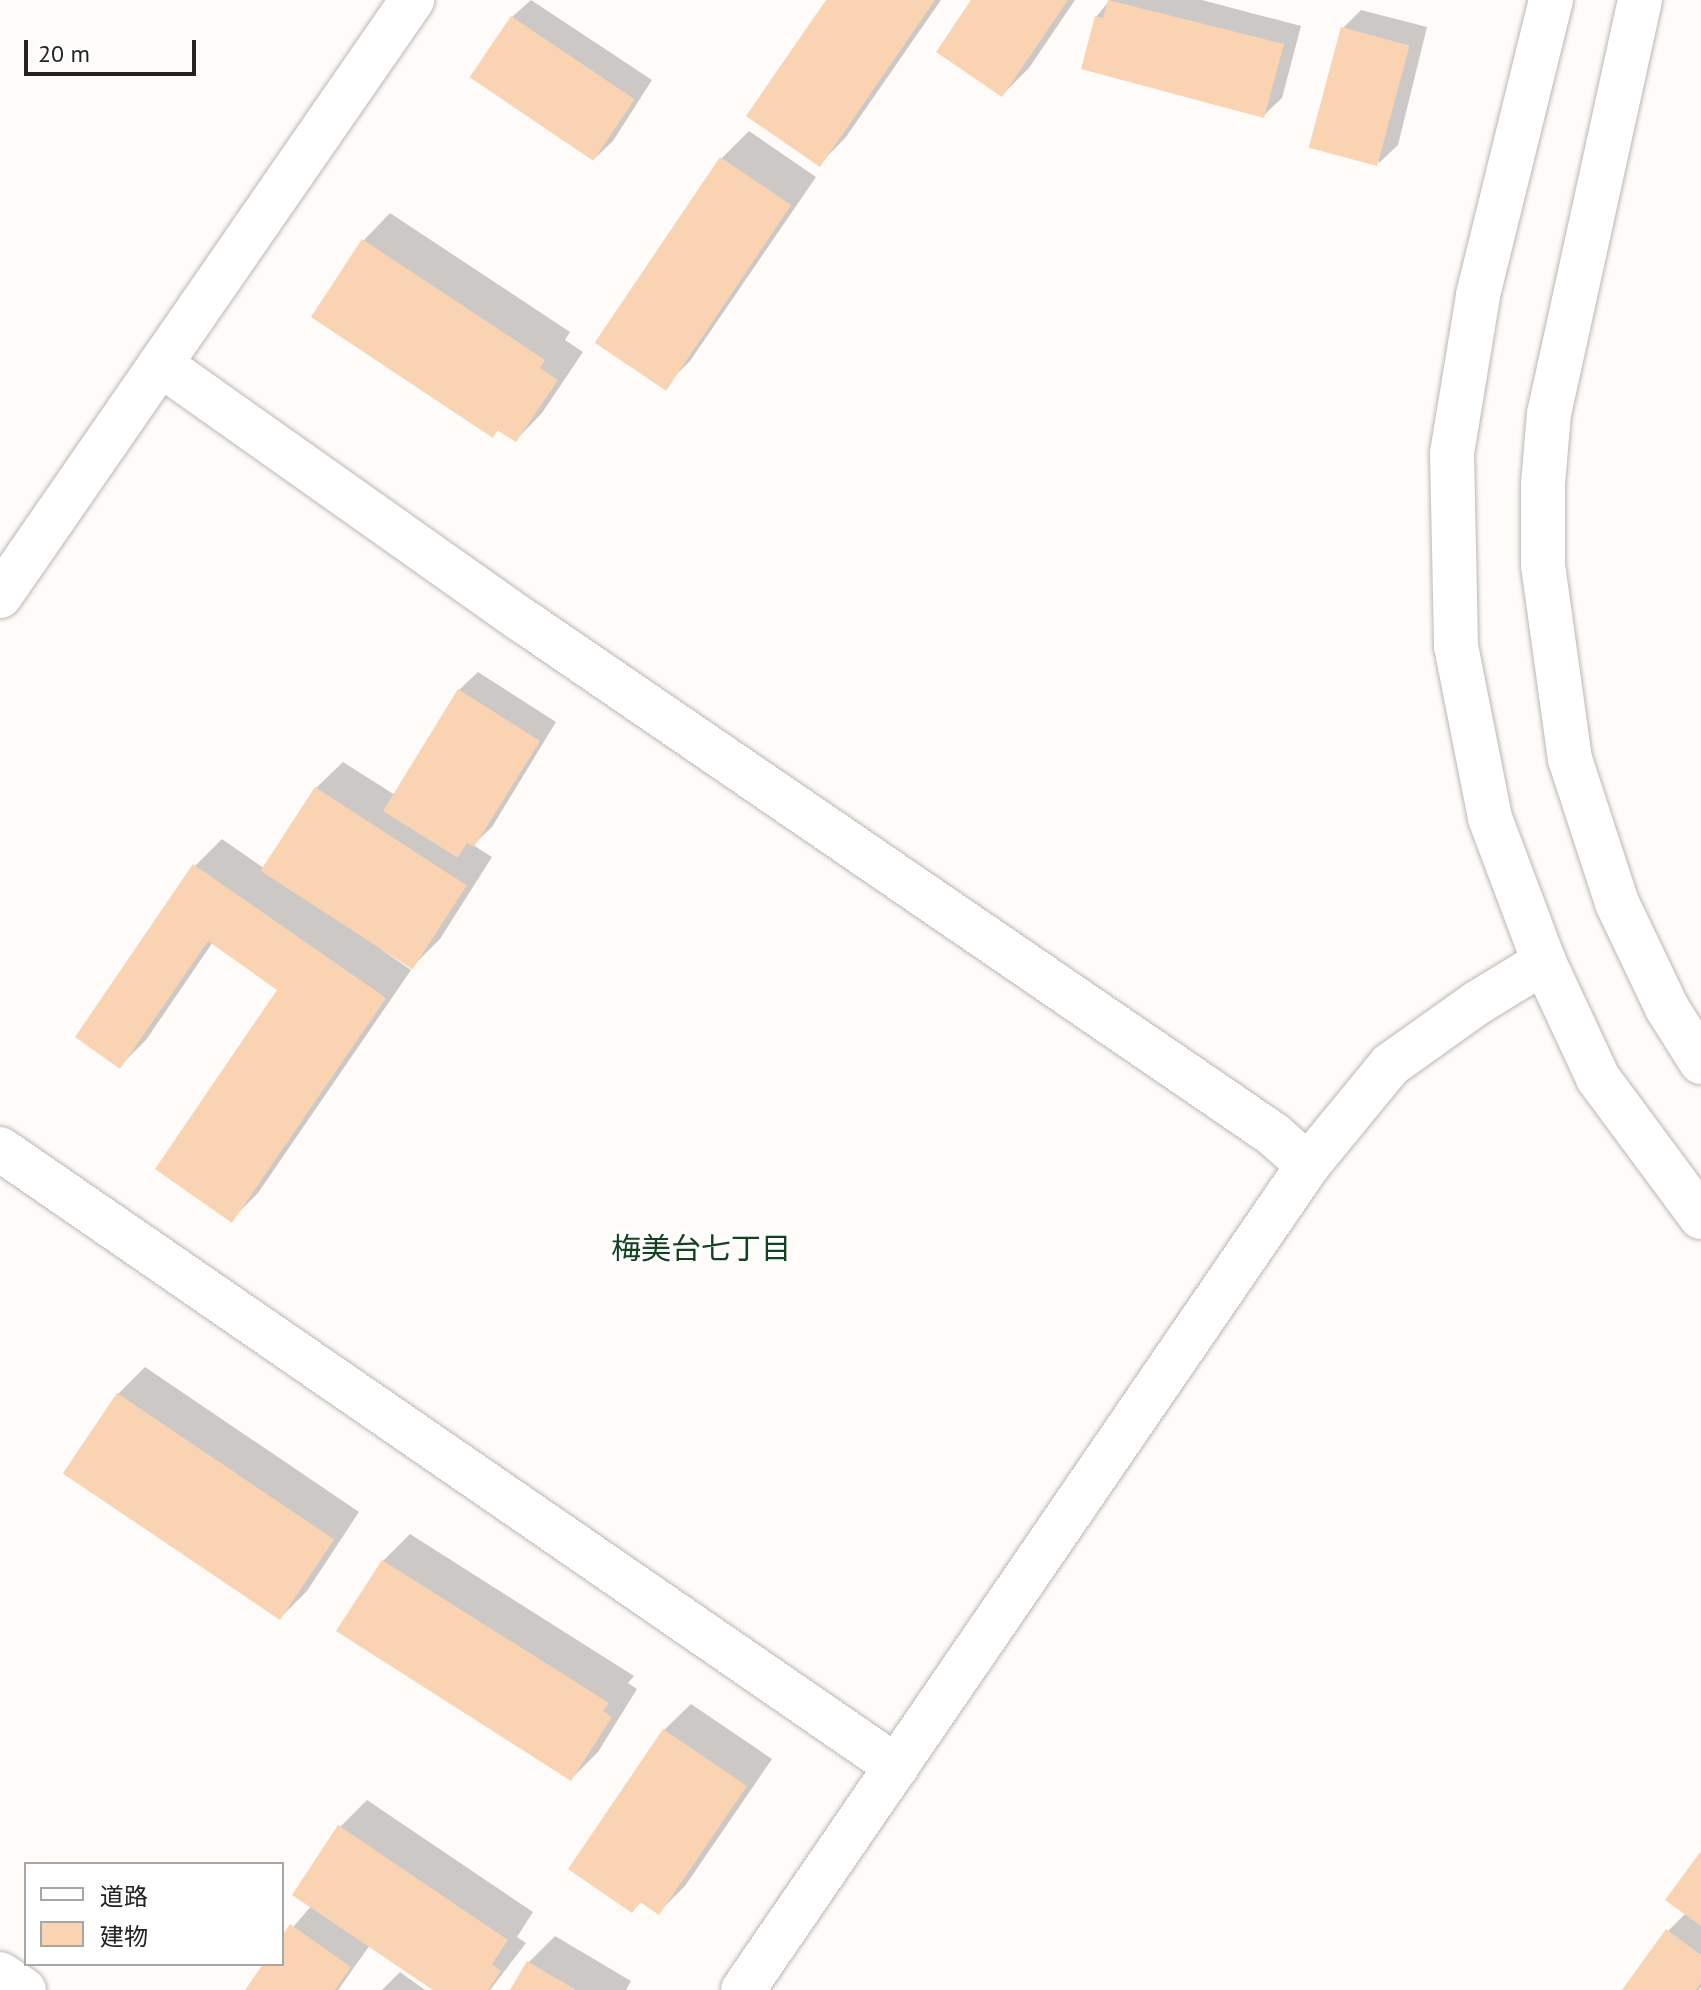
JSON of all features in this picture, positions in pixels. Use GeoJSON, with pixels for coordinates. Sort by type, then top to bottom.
{"type":"FeatureCollection","features":[{"type":"Feature","properties":{"kind":"street"},"geometry":{"type":"LineString","coordinates":[[0,596],[412,0]]}},
{"type":"Feature","properties":{"kind":"street"},"geometry":{"type":"LineString","coordinates":[[1551,0],[1478,296],[1452,453],[1456,646],[1490,818],[1544,962],[1598,1078],[1701,1217]]}},
{"type":"Feature","properties":{"kind":"street"},"geometry":{"type":"LineString","coordinates":[[1640,0],[1549,413],[1543,485],[1543,565],[1570,759],[1617,903],[1667,1008],[1701,1062]]}},
{"type":"Feature","properties":{"kind":"street"},"geometry":{"type":"LineString","coordinates":[[160,364],[202,397],[522,620],[1273,1134],[1308,1165]]}},
{"type":"Feature","properties":{"kind":"street"},"geometry":{"type":"LineString","coordinates":[[743,1990],[1308,1165],[1390,1065],[1477,1003],[1544,962]]}},
{"type":"Feature","properties":{"kind":"street"},"geometry":{"type":"LineString","coordinates":[[0,1149],[897,1767]]}},
{"type":"Feature","properties":{"kind":"street"},"geometry":{"type":"LineString","coordinates":[[0,1974],[24,1990]]}},
{"type":"Feature","properties":{"kind":"building"},"geometry":{"type":"Polygon","coordinates":[[[826,0],[935,0],[820,167],[746,116],[826,0]]]}},
{"type":"Feature","properties":{"kind":"building"},"geometry":{"type":"Polygon","coordinates":[[[971,0],[1068,0],[1002,97],[936,52],[971,0]]]}},
{"type":"Feature","properties":{"kind":"building"},"geometry":{"type":"Polygon","coordinates":[[[1108,0],[1284,44],[1264,118],[1081,69],[1095,16],[1103,18],[1108,0]]]}},
{"type":"Feature","properties":{"kind":"building"},"geometry":{"type":"Polygon","coordinates":[[[511,16],[635,99],[593,161],[470,77],[511,16]]]}},
{"type":"Feature","properties":{"kind":"building"},"geometry":{"type":"Polygon","coordinates":[[[1341,27],[1410,45],[1377,166],[1309,148],[1341,27]]]}},
{"type":"Feature","properties":{"kind":"building"},"geometry":{"type":"Polygon","coordinates":[[[720,157],[791,205],[666,391],[595,343],[720,157]]]}},
{"type":"Feature","properties":{"kind":"building"},"geometry":{"type":"Polygon","coordinates":[[[362,239],[545,360],[540,368],[558,380],[516,442],[497,430],[493,438],[311,317],[362,239]]]}},
{"type":"Feature","properties":{"kind":"building"},"geometry":{"type":"Polygon","coordinates":[[[458,689],[540,741],[474,847],[467,843],[458,858],[383,811],[458,689]]]}},
{"type":"Feature","properties":{"kind":"building"},"geometry":{"type":"Polygon","coordinates":[[[315,787],[467,886],[412,969],[261,871],[315,787]]]}},
{"type":"Feature","properties":{"kind":"building"},"geometry":{"type":"Polygon","coordinates":[[[193,864],[386,998],[232,1223],[155,1169],[277,990],[208,941],[120,1069],[75,1037],[193,864]]]}},
{"type":"Feature","properties":{"kind":"building"},"geometry":{"type":"Polygon","coordinates":[[[117,1393],[334,1540],[280,1620],[63,1473],[117,1393]]]}},
{"type":"Feature","properties":{"kind":"building"},"geometry":{"type":"Polygon","coordinates":[[[382,1560],[609,1703],[603,1711],[612,1717],[571,1781],[336,1631],[382,1560]]]}},
{"type":"Feature","properties":{"kind":"building"},"geometry":{"type":"Polygon","coordinates":[[[663,1729],[747,1786],[659,1915],[640,1902],[632,1913],[568,1869],[663,1729]]]}},
{"type":"Feature","properties":{"kind":"building"},"geometry":{"type":"Polygon","coordinates":[[[338,1825],[508,1940],[492,1964],[501,1971],[488,1990],[433,1990],[292,1895],[338,1825]]]}},
{"type":"Feature","properties":{"kind":"building"},"geometry":{"type":"Polygon","coordinates":[[[1701,1851],[1701,1926],[1665,1900],[1701,1851]]]}},
{"type":"Feature","properties":{"kind":"building"},"geometry":{"type":"Polygon","coordinates":[[[290,1924],[351,1967],[335,1990],[245,1990],[262,1966],[284,1966],[284,1933],[290,1924]]]}},
{"type":"Feature","properties":{"kind":"building"},"geometry":{"type":"Polygon","coordinates":[[[1666,1929],[1701,1955],[1701,1983],[1696,1990],[1622,1990],[1666,1929]]]}},
{"type":"Feature","properties":{"kind":"building"},"geometry":{"type":"Polygon","coordinates":[[[527,1961],[576,1990],[510,1990],[527,1961]]]}},
{"type":"Feature","properties":{"kind":"district","name":"梅美台七丁目"},"geometry":{"type":"Point","coordinates":[701,1248]}}]}
